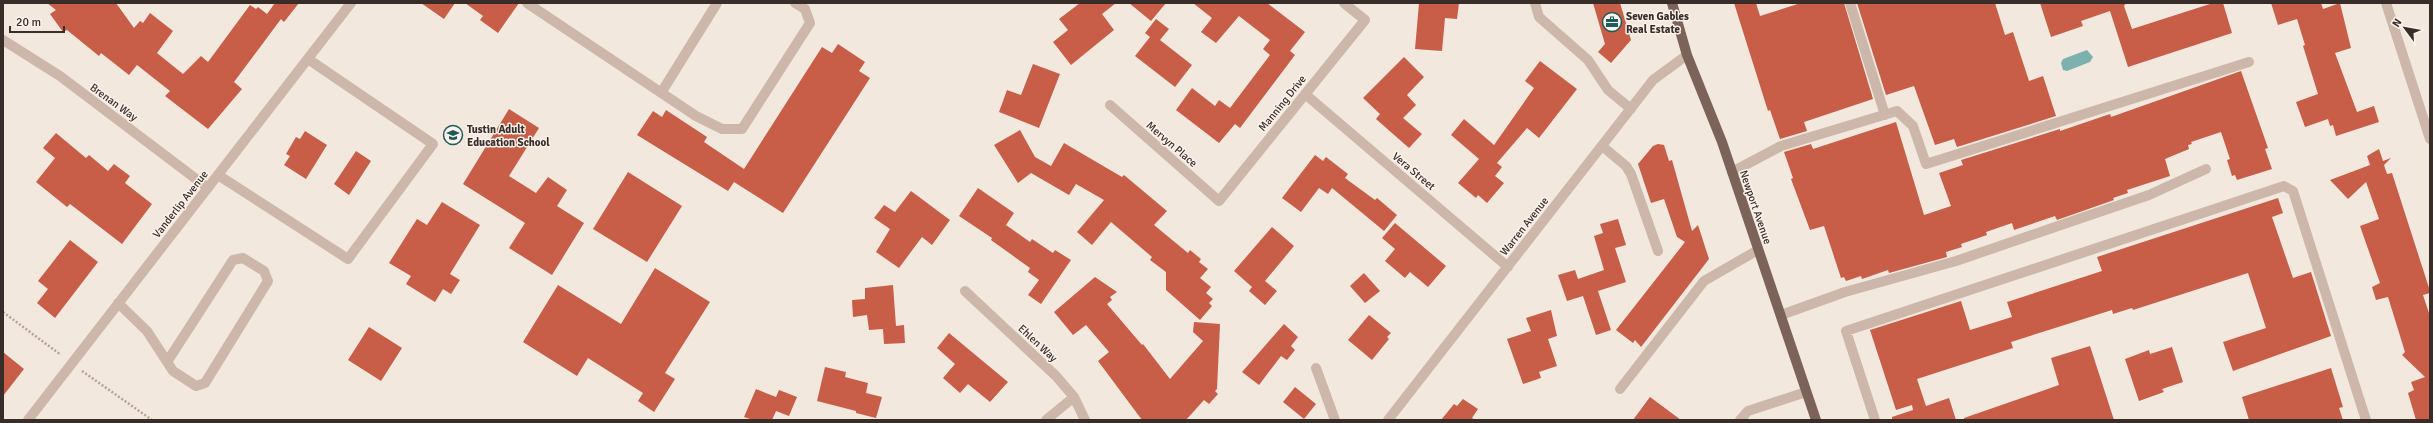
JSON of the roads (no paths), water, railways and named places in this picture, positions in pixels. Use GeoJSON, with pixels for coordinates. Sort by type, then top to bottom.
{"type":"FeatureCollection","features":[{"type":"Feature","properties":{"kind":"main road","name":"Newport Avenue"},"geometry":{"type":"LineString","coordinates":[[1672,3],[1687,55],[1732,172],[1816,420]]}},
{"type":"Feature","properties":{"kind":"street","name":"Vanderlip Avenue"},"geometry":{"type":"LineString","coordinates":[[28,420],[351,3]]}},
{"type":"Feature","properties":{"kind":"street"},"geometry":{"type":"LineString","coordinates":[[527,3],[699,118],[722,129],[742,129],[810,23],[805,9],[795,3]]}},
{"type":"Feature","properties":{"kind":"street"},"geometry":{"type":"LineString","coordinates":[[661,93],[718,3]]}},
{"type":"Feature","properties":{"kind":"street","name":"Manning Drive"},"geometry":{"type":"LineString","coordinates":[[1219,201],[1365,20],[1344,3]]}},
{"type":"Feature","properties":{"kind":"street"},"geometry":{"type":"LineString","coordinates":[[1535,3],[1540,17],[1588,60],[1608,90],[1631,109]]}},
{"type":"Feature","properties":{"kind":"street"},"geometry":{"type":"LineString","coordinates":[[1850,3],[1885,115]]}},
{"type":"Feature","properties":{"kind":"street"},"geometry":{"type":"LineString","coordinates":[[2386,3],[2430,139]]}},
{"type":"Feature","properties":{"kind":"street","name":"Brenan Way"},"geometry":{"type":"LineString","coordinates":[[3,40],[60,76],[208,188]]}},
{"type":"Feature","properties":{"kind":"street","name":"Warren Avenue"},"geometry":{"type":"LineString","coordinates":[[1388,420],[1653,80],[1687,55]]}},
{"type":"Feature","properties":{"kind":"street"},"geometry":{"type":"LineString","coordinates":[[218,175],[348,259],[433,144],[308,59]]}},
{"type":"Feature","properties":{"kind":"street"},"geometry":{"type":"LineString","coordinates":[[1732,172],[1781,146],[1897,111],[1914,126],[1926,164],[2249,62]]}},
{"type":"Feature","properties":{"kind":"street","name":"Vera Street"},"geometry":{"type":"LineString","coordinates":[[1305,94],[1508,267]]}},
{"type":"Feature","properties":{"kind":"street","name":"Mervyn Place"},"geometry":{"type":"LineString","coordinates":[[1110,105],[1219,201]]}},
{"type":"Feature","properties":{"kind":"street"},"geometry":{"type":"LineString","coordinates":[[1602,146],[1626,166],[1631,174],[1658,251]]}},
{"type":"Feature","properties":{"kind":"street"},"geometry":{"type":"LineString","coordinates":[[1781,315],[1845,292],[1956,261],[2149,195],[2206,169]]}},
{"type":"Feature","properties":{"kind":"street"},"geometry":{"type":"LineString","coordinates":[[1875,420],[1846,331],[2284,186],[2293,191],[2366,420]]}},
{"type":"Feature","properties":{"kind":"street"},"geometry":{"type":"LineString","coordinates":[[1620,389],[1704,281],[1758,250]]}},
{"type":"Feature","properties":{"kind":"street"},"geometry":{"type":"LineString","coordinates":[[118,303],[147,331],[167,362],[173,371],[196,386],[205,383],[268,281],[264,271],[243,258],[233,260],[167,362]]}},
{"type":"Feature","properties":{"kind":"street","name":"Ehlen Way"},"geometry":{"type":"LineString","coordinates":[[965,291],[1056,376],[1074,397],[1085,420]]}},
{"type":"Feature","properties":{"kind":"street"},"geometry":{"type":"LineString","coordinates":[[1316,368],[1335,420]]}},
{"type":"Feature","properties":{"kind":"street"},"geometry":{"type":"LineString","coordinates":[[1740,420],[1748,411],[1806,392]]}},
{"type":"Feature","properties":{"kind":"street"},"geometry":{"type":"LineString","coordinates":[[1046,420],[1074,397]]}},
{"type":"Feature","properties":{"kind":"water"},"geometry":{"type":"Polygon","coordinates":[[[2087,50],[2093,57],[2090,62],[2067,71],[2063,70],[2061,63],[2063,59],[2087,50]]]}},
{"type":"Feature","properties":{"kind":"place","name":"Seven Gables Real Estate"},"geometry":{"type":"Point","coordinates":[1612,22]}},
{"type":"Feature","properties":{"kind":"place","name":"Tustin Adult Education School"},"geometry":{"type":"Point","coordinates":[453,135]}}]}
